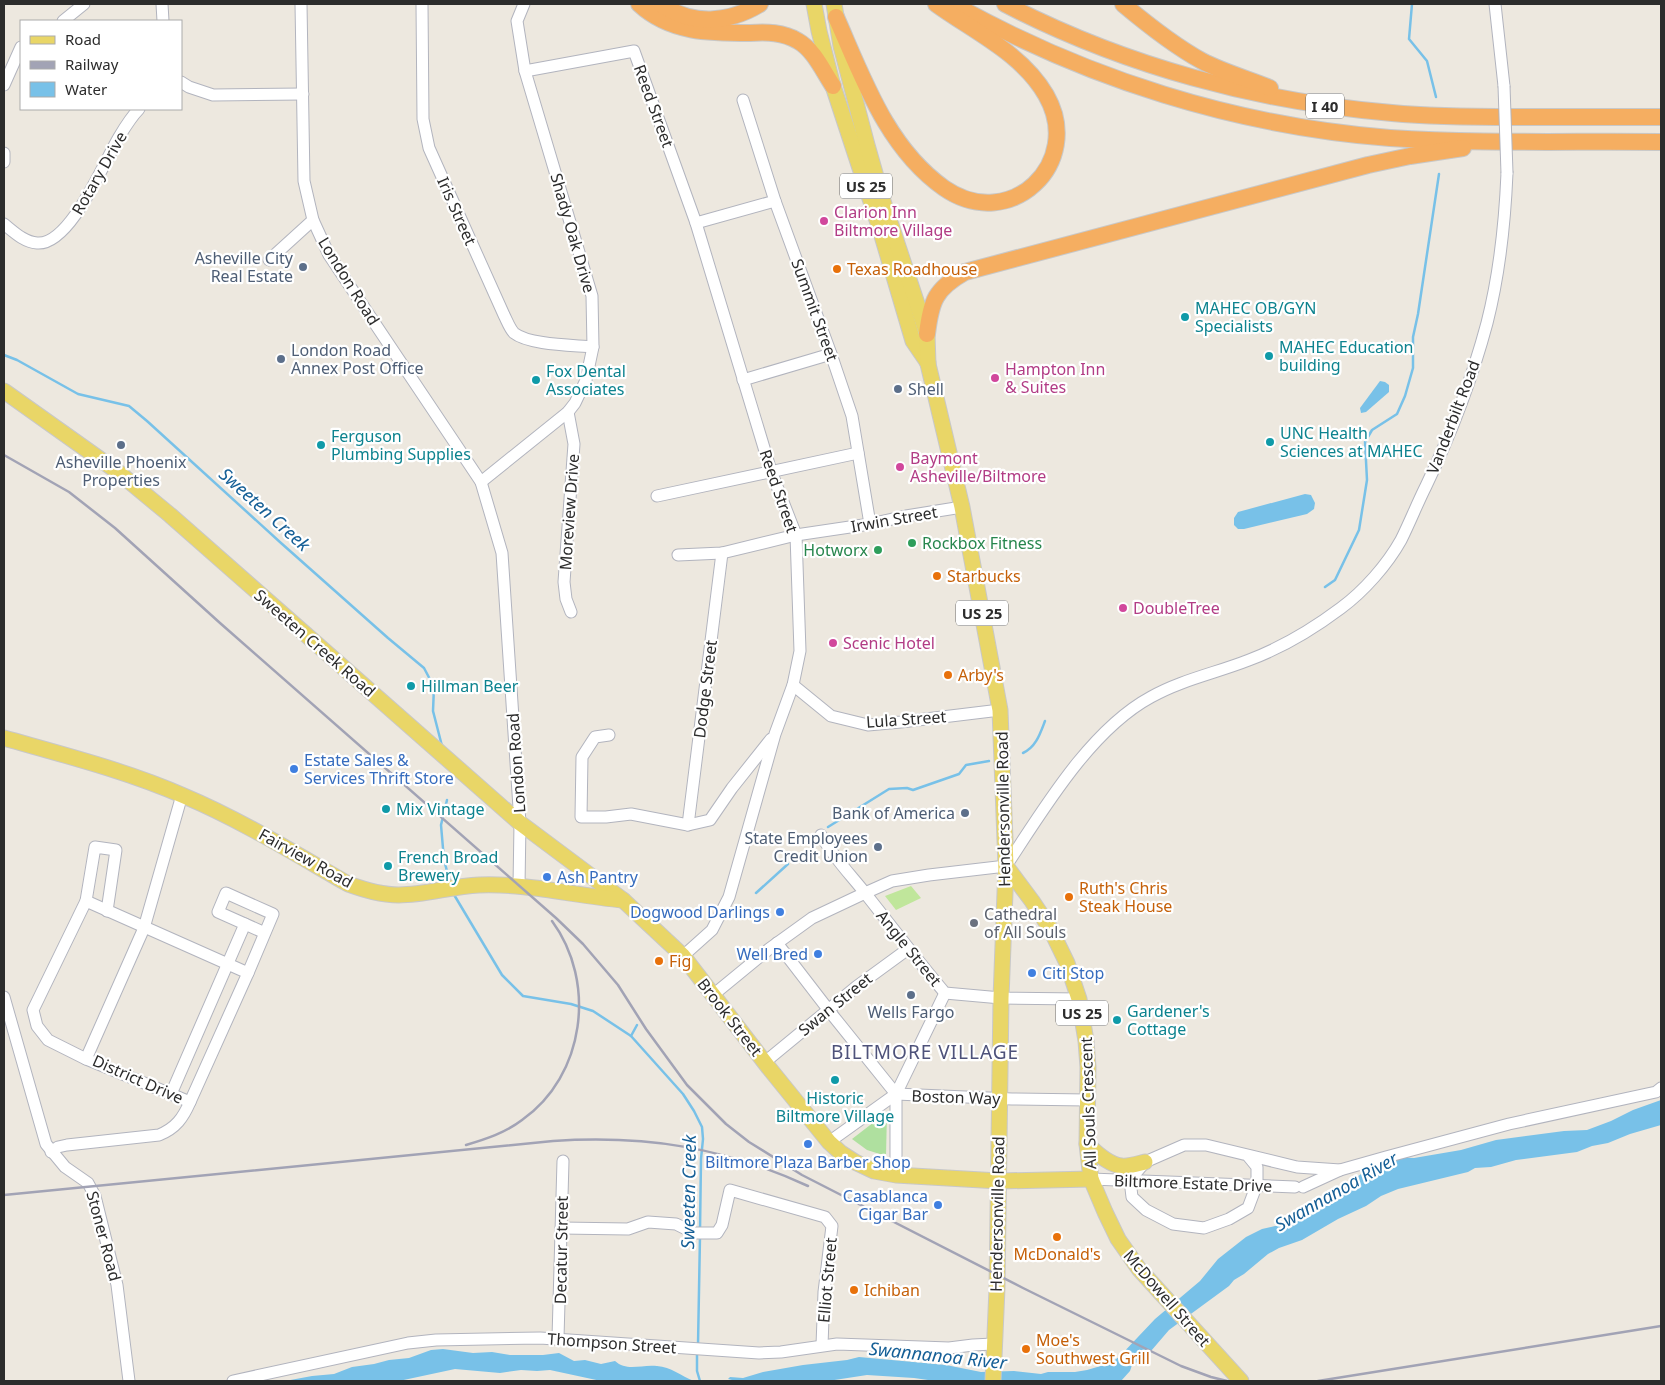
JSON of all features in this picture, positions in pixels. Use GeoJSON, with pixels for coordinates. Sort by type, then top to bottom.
{"type":"FeatureCollection","features":[{"type":"Feature","properties":{"kind":"highway"},"geometry":{"type":"LineString","coordinates":[[639,4],[662,21],[691,30],[711,33],[777,33],[789,36],[799,41],[811,52],[833,86]]}},
{"type":"Feature","properties":{"kind":"highway"},"geometry":{"type":"LineString","coordinates":[[661,4],[684,16],[718,20],[741,14],[760,4]]}},
{"type":"Feature","properties":{"kind":"highway"},"geometry":{"type":"LineString","coordinates":[[835,10],[878,110],[897,140],[915,163],[945,189],[961,198],[977,203],[1008,200],[1024,193],[1045,173],[1055,146],[1056,130],[1053,109],[1033,76],[1016,59],[936,4]]}},
{"type":"Feature","properties":{"kind":"highway","name":"I 40"},"geometry":{"type":"LineString","coordinates":[[953,4],[1013,35],[1092,70],[1174,98],[1216,110],[1259,119],[1345,133],[1432,140],[1661,142]]}},
{"type":"Feature","properties":{"kind":"highway","name":"I 40"},"geometry":{"type":"LineString","coordinates":[[1005,4],[1092,44],[1164,69],[1212,83],[1307,103],[1368,111],[1435,116],[1661,117]]}},
{"type":"Feature","properties":{"kind":"highway"},"geometry":{"type":"LineString","coordinates":[[1123,4],[1151,28],[1202,61],[1307,103]]}},
{"type":"Feature","properties":{"kind":"highway"},"geometry":{"type":"LineString","coordinates":[[927,334],[930,308],[936,296],[944,286],[965,272],[1368,165],[1500,141]]}},
{"type":"Feature","properties":{"kind":"main road","name":"Hendersonville Road"},"geometry":{"type":"LineString","coordinates":[[814,4],[818,31],[833,86],[880,229],[913,341],[928,364]]}},
{"type":"Feature","properties":{"kind":"main road","name":"Hendersonville Road"},"geometry":{"type":"LineString","coordinates":[[835,10],[848,74],[867,145],[891,226],[927,334],[928,364],[962,507],[1000,710],[1006,866],[1001,998],[997,1288],[993,1381]]}},
{"type":"Feature","properties":{"kind":"main road","name":"Sweeten Creek Road"},"geometry":{"type":"LineString","coordinates":[[4,391],[118,472],[170,515],[520,823],[622,900]]}},
{"type":"Feature","properties":{"kind":"main road","name":"Fairview Road"},"geometry":{"type":"LineString","coordinates":[[4,738],[121,772],[182,794],[260,832],[348,884],[380,894],[400,895],[478,885],[519,886],[622,900]]}},
{"type":"Feature","properties":{"kind":"main road","name":"All Souls Crescent"},"geometry":{"type":"LineString","coordinates":[[1006,866],[1050,928],[1067,964],[1079,999],[1088,1067],[1087,1144],[1091,1179]]}},
{"type":"Feature","properties":{"kind":"main road","name":"Brook Street"},"geometry":{"type":"LineString","coordinates":[[622,900],[683,956],[764,1062],[829,1142],[855,1162],[874,1171],[896,1176],[999,1181],[1091,1179]]}},
{"type":"Feature","properties":{"kind":"main road"},"geometry":{"type":"LineString","coordinates":[[1087,1144],[1099,1156],[1115,1164],[1122,1166],[1145,1162]]}},
{"type":"Feature","properties":{"kind":"main road","name":"McDowell Street"},"geometry":{"type":"LineString","coordinates":[[1091,1179],[1118,1239],[1150,1282],[1241,1381]]}},
{"type":"Feature","properties":{"kind":"street"},"geometry":{"type":"LineString","coordinates":[[64,20],[84,4]]}},
{"type":"Feature","properties":{"kind":"street"},"geometry":{"type":"LineString","coordinates":[[162,4],[163,20]]}},
{"type":"Feature","properties":{"kind":"street","name":"London Road"},"geometry":{"type":"LineString","coordinates":[[301,4],[304,180],[312,220],[329,255],[481,482],[502,553],[520,823],[519,886]]}},
{"type":"Feature","properties":{"kind":"street","name":"Iris Street"},"geometry":{"type":"LineString","coordinates":[[422,4],[423,119],[429,148],[504,316],[513,332],[522,337],[534,341],[592,347]]}},
{"type":"Feature","properties":{"kind":"street","name":"Shady Oak Drive"},"geometry":{"type":"LineString","coordinates":[[481,482],[568,412],[586,380],[592,347],[592,296],[525,71],[517,21],[524,4]]}},
{"type":"Feature","properties":{"kind":"street","name":"Vanderbilt Road"},"geometry":{"type":"LineString","coordinates":[[1006,866],[1055,793],[1083,757],[1121,718],[1151,697],[1180,684],[1265,654],[1327,618],[1356,596],[1384,564],[1400,541],[1439,458],[1464,394],[1488,322],[1496,277],[1505,207],[1507,173],[1504,86],[1495,4]]}},
{"type":"Feature","properties":{"kind":"street"},"geometry":{"type":"LineString","coordinates":[[4,85],[20,49]]}},
{"type":"Feature","properties":{"kind":"street","name":"Reed Street"},"geometry":{"type":"LineString","coordinates":[[525,71],[634,50],[696,223],[771,471],[796,535],[800,651],[793,685],[775,734],[729,897],[712,930],[683,956]]}},
{"type":"Feature","properties":{"kind":"street"},"geometry":{"type":"LineString","coordinates":[[182,83],[189,87],[214,95],[303,94]]}},
{"type":"Feature","properties":{"kind":"street","name":"Summit Street"},"geometry":{"type":"LineString","coordinates":[[743,100],[775,201],[852,416],[870,524]]}},
{"type":"Feature","properties":{"kind":"street","name":"Rotary Drive"},"geometry":{"type":"LineString","coordinates":[[4,224],[27,241],[39,243],[51,240],[63,230],[77,213],[119,137],[138,110]]}},
{"type":"Feature","properties":{"kind":"street"},"geometry":{"type":"LineString","coordinates":[[4,153],[4,162]]}},
{"type":"Feature","properties":{"kind":"street"},"geometry":{"type":"LineString","coordinates":[[696,223],[775,201]]}},
{"type":"Feature","properties":{"kind":"street"},"geometry":{"type":"LineString","coordinates":[[269,260],[312,220]]}},
{"type":"Feature","properties":{"kind":"street"},"geometry":{"type":"LineString","coordinates":[[743,380],[831,354]]}},
{"type":"Feature","properties":{"kind":"street","name":"Moreview Drive"},"geometry":{"type":"LineString","coordinates":[[568,412],[574,444],[564,582],[566,599],[571,612]]}},
{"type":"Feature","properties":{"kind":"street"},"geometry":{"type":"LineString","coordinates":[[657,496],[858,453]]}},
{"type":"Feature","properties":{"kind":"street","name":"Irwin Street"},"geometry":{"type":"LineString","coordinates":[[678,555],[722,553],[796,535],[962,507]]}},
{"type":"Feature","properties":{"kind":"street","name":"Dodge Street"},"geometry":{"type":"LineString","coordinates":[[688,826],[722,553]]}},
{"type":"Feature","properties":{"kind":"street","name":"Lula Street"},"geometry":{"type":"LineString","coordinates":[[793,685],[831,716],[868,724],[1000,710]]}},
{"type":"Feature","properties":{"kind":"street"},"geometry":{"type":"LineString","coordinates":[[609,735],[595,737],[582,757],[581,817],[631,814],[688,826],[710,820],[732,788],[775,734]]}},
{"type":"Feature","properties":{"kind":"street","name":"District Drive"},"geometry":{"type":"LineString","coordinates":[[51,1152],[58,1147],[67,1145],[159,1135],[180,1122],[190,1102],[86,1059],[144,928],[182,794]]}},
{"type":"Feature","properties":{"kind":"street","name":"Angle Street"},"geometry":{"type":"LineString","coordinates":[[821,835],[829,850],[945,992],[1001,998],[1079,999]]}},
{"type":"Feature","properties":{"kind":"street"},"geometry":{"type":"LineString","coordinates":[[86,1059],[48,1040],[37,1026],[33,1010],[86,901],[95,847],[116,850],[107,911]]}},
{"type":"Feature","properties":{"kind":"street"},"geometry":{"type":"LineString","coordinates":[[713,995],[812,918],[892,881],[1006,866]]}},
{"type":"Feature","properties":{"kind":"street"},"geometry":{"type":"LineString","coordinates":[[190,1102],[274,914],[226,893],[218,912],[265,933]]}},
{"type":"Feature","properties":{"kind":"street"},"geometry":{"type":"LineString","coordinates":[[86,901],[248,973]]}},
{"type":"Feature","properties":{"kind":"street"},"geometry":{"type":"LineString","coordinates":[[172,1094],[245,924]]}},
{"type":"Feature","properties":{"kind":"street","name":"Boston Way"},"geometry":{"type":"LineString","coordinates":[[777,944],[896,1094],[999,1099],[1087,1100]]}},
{"type":"Feature","properties":{"kind":"street","name":"Swan Street"},"geometry":{"type":"LineString","coordinates":[[764,1062],[873,974],[908,949]]}},
{"type":"Feature","properties":{"kind":"street"},"geometry":{"type":"LineString","coordinates":[[896,1176],[896,1094],[945,992]]}},
{"type":"Feature","properties":{"kind":"street","name":"Stoner Road"},"geometry":{"type":"LineString","coordinates":[[4,997],[44,1139],[51,1152],[65,1167],[88,1183],[95,1196],[119,1295],[128,1381]]}},
{"type":"Feature","properties":{"kind":"street","name":"Biltmore Estate Drive"},"geometry":{"type":"LineString","coordinates":[[1091,1179],[1299,1187],[1340,1170],[1509,1124],[1656,1092],[1661,1088]]}},
{"type":"Feature","properties":{"kind":"street"},"geometry":{"type":"LineString","coordinates":[[829,1142],[896,1094]]}},
{"type":"Feature","properties":{"kind":"street"},"geometry":{"type":"LineString","coordinates":[[1248,1156],[1257,1167],[1257,1184],[1248,1208],[1229,1220],[1204,1228],[1173,1224],[1146,1210],[1132,1197],[1130,1180],[1145,1162],[1184,1145],[1206,1145],[1297,1167],[1340,1170]]}},
{"type":"Feature","properties":{"kind":"street","name":"Decatur Street"},"geometry":{"type":"LineString","coordinates":[[558,1338],[563,1162]]}},
{"type":"Feature","properties":{"kind":"street","name":"Elliot Street"},"geometry":{"type":"LineString","coordinates":[[561,1228],[628,1229],[648,1222],[676,1224],[694,1233],[717,1233],[722,1225],[730,1190],[825,1218],[832,1226],[824,1292],[822,1345]]}},
{"type":"Feature","properties":{"kind":"street","name":"Thompson Street"},"geometry":{"type":"LineString","coordinates":[[233,1381],[422,1341],[558,1338],[759,1353],[781,1352],[822,1345],[856,1344],[949,1348],[973,1345],[994,1352]]}},
{"type":"Feature","properties":{"kind":"green space"},"geometry":{"type":"Polygon","coordinates":[[[911,886],[921,898],[896,910],[885,896],[911,886]]]}},
{"type":"Feature","properties":{"kind":"green space"},"geometry":{"type":"Polygon","coordinates":[[[887,1112],[886,1156],[867,1150],[852,1139],[887,1112]]]}},
{"type":"Feature","properties":{"kind":"water"},"geometry":{"type":"Polygon","coordinates":[[[1380,381],[1389,385],[1389,392],[1366,412],[1361,413],[1360,408],[1380,381]]]}},
{"type":"Feature","properties":{"kind":"water"},"geometry":{"type":"Polygon","coordinates":[[[1305,494],[1311,495],[1315,503],[1314,509],[1307,514],[1244,529],[1238,529],[1234,525],[1234,518],[1238,512],[1305,494]]]}},
{"type":"Feature","properties":{"kind":"water"},"geometry":{"type":"Polygon","coordinates":[[[1661,1100],[1661,1125],[1577,1152],[1516,1160],[1491,1167],[1475,1168],[1468,1172],[1398,1189],[1381,1196],[1302,1240],[1279,1248],[1268,1254],[1229,1286],[1169,1330],[1145,1358],[1132,1365],[1130,1371],[1121,1381],[935,1381],[867,1375],[828,1381],[736,1381],[728,1379],[730,1377],[743,1378],[763,1372],[859,1357],[946,1365],[981,1372],[1014,1371],[1041,1374],[1048,1372],[1075,1372],[1111,1363],[1155,1319],[1200,1281],[1218,1259],[1246,1237],[1262,1229],[1286,1226],[1300,1220],[1329,1196],[1386,1157],[1414,1158],[1461,1150],[1496,1140],[1564,1131],[1587,1130],[1661,1100]]]}},
{"type":"Feature","properties":{"kind":"water"},"geometry":{"type":"Polygon","coordinates":[[[443,1349],[510,1355],[559,1353],[574,1361],[585,1360],[601,1364],[615,1361],[630,1367],[662,1367],[694,1381],[601,1381],[550,1370],[521,1370],[500,1373],[455,1369],[399,1381],[285,1381],[334,1374],[352,1367],[409,1358],[431,1350],[443,1349]]]}},
{"type":"Feature","properties":{"kind":"waterway"},"geometry":{"type":"LineString","coordinates":[[1412,4],[1409,39],[1427,61],[1436,97]]}},
{"type":"Feature","properties":{"kind":"waterway"},"geometry":{"type":"LineString","coordinates":[[1325,587],[1335,580],[1359,530],[1367,480],[1365,442],[1372,430],[1397,414],[1405,396],[1413,368],[1413,337],[1439,174]]}},
{"type":"Feature","properties":{"kind":"waterway","name":"Sweeten Creek"},"geometry":{"type":"LineString","coordinates":[[4,355],[17,360],[78,394],[129,406],[424,668],[434,687],[433,711],[442,746]]}},
{"type":"Feature","properties":{"kind":"waterway"},"geometry":{"type":"LineString","coordinates":[[1023,753],[1034,744],[1045,721]]}},
{"type":"Feature","properties":{"kind":"waterway"},"geometry":{"type":"LineString","coordinates":[[828,827],[889,789],[907,788],[913,790],[959,774],[966,765],[989,761]]}},
{"type":"Feature","properties":{"kind":"waterway","name":"Sweeten Creek"},"geometry":{"type":"LineString","coordinates":[[447,800],[441,825],[444,860],[450,882]]}},
{"type":"Feature","properties":{"kind":"waterway"},"geometry":{"type":"LineString","coordinates":[[756,893],[788,864]]}},
{"type":"Feature","properties":{"kind":"waterway","name":"Sweeten Creek"},"geometry":{"type":"LineString","coordinates":[[453,893],[502,975],[523,996],[571,1004],[593,1011],[631,1036],[683,1094],[702,1127],[700,1230]]}},
{"type":"Feature","properties":{"kind":"waterway"},"geometry":{"type":"LineString","coordinates":[[631,1036],[637,1025]]}},
{"type":"Feature","properties":{"kind":"waterway","name":"Sweeten Creek"},"geometry":{"type":"LineString","coordinates":[[698,1345],[700,1236]]}},
{"type":"Feature","properties":{"kind":"waterway","name":"Sweeten Creek"},"geometry":{"type":"LineString","coordinates":[[697,1353],[697,1371],[700,1381]]}},
{"type":"Feature","properties":{"kind":"railway"},"geometry":{"type":"LineString","coordinates":[[4,455],[69,492],[115,528],[220,623],[556,918],[583,944],[618,985],[646,1029],[687,1085],[726,1124],[749,1142],[802,1175],[1023,1288],[1181,1366],[1227,1381]]}},
{"type":"Feature","properties":{"kind":"railway"},"geometry":{"type":"LineString","coordinates":[[466,1145],[502,1132],[522,1120],[543,1101],[560,1079],[571,1054],[578,1027],[579,999],[575,972],[566,945],[552,921]]}},
{"type":"Feature","properties":{"kind":"railway"},"geometry":{"type":"LineString","coordinates":[[4,1195],[553,1141],[587,1140],[652,1142],[714,1153],[745,1162],[808,1186]]}},
{"type":"Feature","properties":{"kind":"railway"},"geometry":{"type":"LineString","coordinates":[[1318,1381],[1661,1326]]}},
{"type":"Feature","properties":{"kind":"place","name":"Clarion Inn Biltmore Village"},"geometry":{"type":"Point","coordinates":[824,221]}},
{"type":"Feature","properties":{"kind":"place","name":"Asheville City Real Estate"},"geometry":{"type":"Point","coordinates":[303,267]}},
{"type":"Feature","properties":{"kind":"place","name":"Texas Roadhouse"},"geometry":{"type":"Point","coordinates":[837,269]}},
{"type":"Feature","properties":{"kind":"place","name":"MAHEC OB/GYN Specialists"},"geometry":{"type":"Point","coordinates":[1185,317]}},
{"type":"Feature","properties":{"kind":"place","name":"MAHEC Education building"},"geometry":{"type":"Point","coordinates":[1269,356]}},
{"type":"Feature","properties":{"kind":"place","name":"London Road Annex Post Office"},"geometry":{"type":"Point","coordinates":[281,359]}},
{"type":"Feature","properties":{"kind":"place","name":"Hampton Inn & Suites"},"geometry":{"type":"Point","coordinates":[995,378]}},
{"type":"Feature","properties":{"kind":"place","name":"Fox Dental Associates"},"geometry":{"type":"Point","coordinates":[536,380]}},
{"type":"Feature","properties":{"kind":"place","name":"Shell"},"geometry":{"type":"Point","coordinates":[898,389]}},
{"type":"Feature","properties":{"kind":"place","name":"UNC Health Sciences at MAHEC"},"geometry":{"type":"Point","coordinates":[1270,442]}},
{"type":"Feature","properties":{"kind":"place","name":"Asheville Phoenix Properties"},"geometry":{"type":"Point","coordinates":[121,445]}},
{"type":"Feature","properties":{"kind":"place","name":"Ferguson Plumbing Supplies"},"geometry":{"type":"Point","coordinates":[321,445]}},
{"type":"Feature","properties":{"kind":"place","name":"Baymont Asheville/Biltmore"},"geometry":{"type":"Point","coordinates":[900,467]}},
{"type":"Feature","properties":{"kind":"place","name":"Rockbox Fitness"},"geometry":{"type":"Point","coordinates":[912,543]}},
{"type":"Feature","properties":{"kind":"place","name":"Hotworx"},"geometry":{"type":"Point","coordinates":[878,550]}},
{"type":"Feature","properties":{"kind":"place","name":"Starbucks"},"geometry":{"type":"Point","coordinates":[937,576]}},
{"type":"Feature","properties":{"kind":"place","name":"DoubleTree"},"geometry":{"type":"Point","coordinates":[1123,608]}},
{"type":"Feature","properties":{"kind":"place","name":"Scenic Hotel"},"geometry":{"type":"Point","coordinates":[833,643]}},
{"type":"Feature","properties":{"kind":"place","name":"Arby's"},"geometry":{"type":"Point","coordinates":[948,675]}},
{"type":"Feature","properties":{"kind":"place","name":"Hillman Beer"},"geometry":{"type":"Point","coordinates":[411,686]}},
{"type":"Feature","properties":{"kind":"place","name":"Estate Sales & Services Thrift Store"},"geometry":{"type":"Point","coordinates":[294,769]}},
{"type":"Feature","properties":{"kind":"place","name":"Mix Vintage"},"geometry":{"type":"Point","coordinates":[386,809]}},
{"type":"Feature","properties":{"kind":"place","name":"Bank of America"},"geometry":{"type":"Point","coordinates":[965,813]}},
{"type":"Feature","properties":{"kind":"place","name":"State Employees Credit Union"},"geometry":{"type":"Point","coordinates":[878,847]}},
{"type":"Feature","properties":{"kind":"place","name":"French Broad Brewery"},"geometry":{"type":"Point","coordinates":[388,866]}},
{"type":"Feature","properties":{"kind":"place","name":"Ash Pantry"},"geometry":{"type":"Point","coordinates":[547,877]}},
{"type":"Feature","properties":{"kind":"place","name":"Ruth's Chris Steak House"},"geometry":{"type":"Point","coordinates":[1069,897]}},
{"type":"Feature","properties":{"kind":"place","name":"Dogwood Darlings"},"geometry":{"type":"Point","coordinates":[780,912]}},
{"type":"Feature","properties":{"kind":"place","name":"Cathedral of All Souls"},"geometry":{"type":"Point","coordinates":[974,923]}},
{"type":"Feature","properties":{"kind":"place","name":"Well Bred"},"geometry":{"type":"Point","coordinates":[818,954]}},
{"type":"Feature","properties":{"kind":"place","name":"Fig"},"geometry":{"type":"Point","coordinates":[659,961]}},
{"type":"Feature","properties":{"kind":"place","name":"Citi Stop"},"geometry":{"type":"Point","coordinates":[1032,973]}},
{"type":"Feature","properties":{"kind":"place","name":"Wells Fargo"},"geometry":{"type":"Point","coordinates":[911,995]}},
{"type":"Feature","properties":{"kind":"place","name":"Gardener's Cottage"},"geometry":{"type":"Point","coordinates":[1117,1020]}},
{"type":"Feature","properties":{"kind":"place","name":"Historic Biltmore Village"},"geometry":{"type":"Point","coordinates":[835,1080]}},
{"type":"Feature","properties":{"kind":"place","name":"Biltmore Plaza Barber Shop"},"geometry":{"type":"Point","coordinates":[808,1144]}},
{"type":"Feature","properties":{"kind":"place","name":"Casablanca Cigar Bar"},"geometry":{"type":"Point","coordinates":[938,1205]}},
{"type":"Feature","properties":{"kind":"place","name":"McDonald's"},"geometry":{"type":"Point","coordinates":[1057,1237]}},
{"type":"Feature","properties":{"kind":"place","name":"Ichiban"},"geometry":{"type":"Point","coordinates":[854,1290]}},
{"type":"Feature","properties":{"kind":"place","name":"Moe's Southwest Grill"},"geometry":{"type":"Point","coordinates":[1026,1349]}},
{"type":"Feature","properties":{"kind":"district","name":"BILTMORE VILLAGE"},"geometry":{"type":"Point","coordinates":[925,1052]}},
{"type":"Feature","properties":{"kind":"water label","name":"Swannanoa River"},"geometry":{"type":"Point","coordinates":[1336,1191]}},
{"type":"Feature","properties":{"kind":"water label","name":"Swannanoa River"},"geometry":{"type":"Point","coordinates":[938,1355]}}]}
